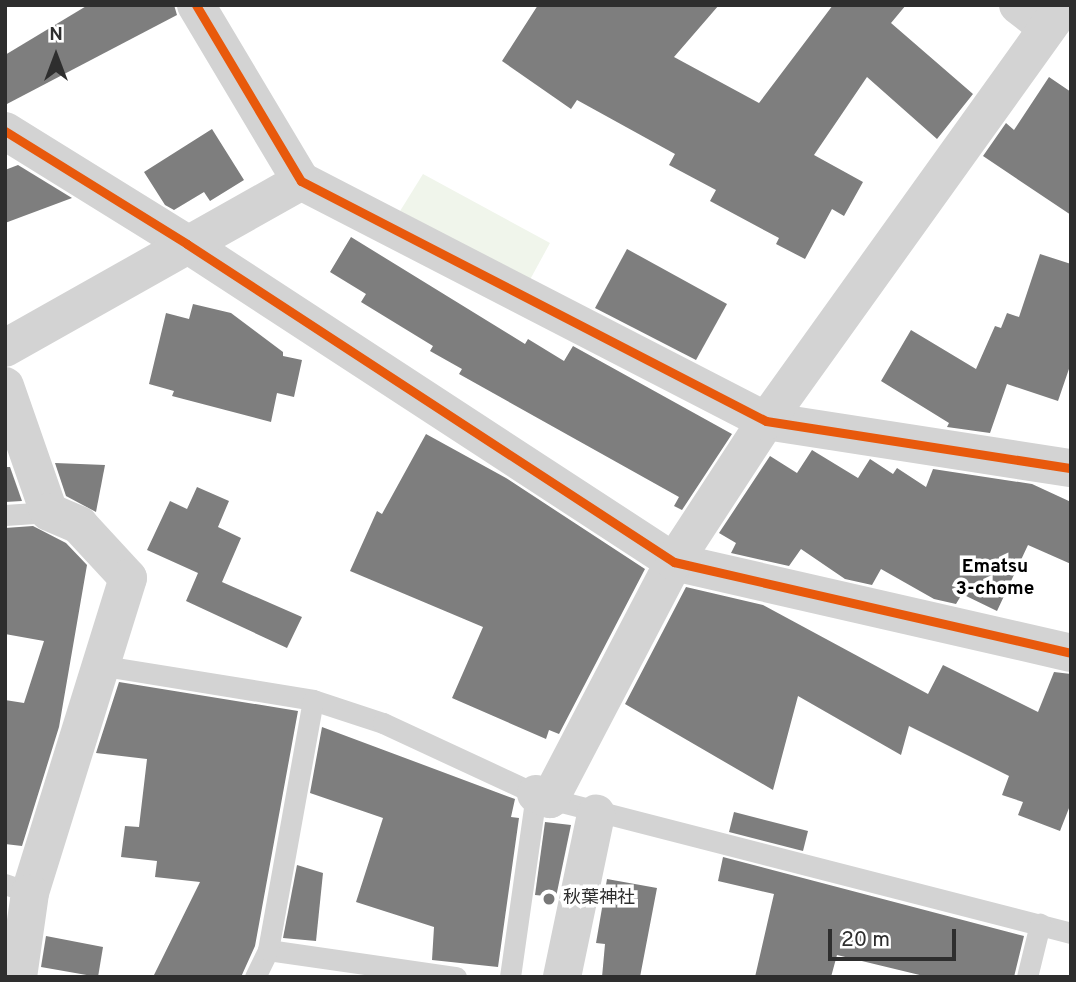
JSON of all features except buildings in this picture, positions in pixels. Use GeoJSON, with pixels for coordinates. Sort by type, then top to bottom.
{"type":"FeatureCollection","features":[{"type":"Feature","properties":{"kind":"street"},"geometry":{"type":"LineString","coordinates":[[195,5],[300,181],[766,421],[1071,468]]}},
{"type":"Feature","properties":{"kind":"street"},"geometry":{"type":"LineString","coordinates":[[543,797],[674,562],[766,421],[1043,13]]}},
{"type":"Feature","properties":{"kind":"street"},"geometry":{"type":"LineString","coordinates":[[5,131],[187,244],[674,562],[1071,653]]}},
{"type":"Feature","properties":{"kind":"street"},"geometry":{"type":"LineString","coordinates":[[5,348],[300,181]]}},
{"type":"Feature","properties":{"kind":"street"},"geometry":{"type":"LineString","coordinates":[[5,386],[49,512],[79,525],[128,578],[18,888],[18,977]]}},
{"type":"Feature","properties":{"kind":"street"},"geometry":{"type":"LineString","coordinates":[[562,977],[596,814]]}},
{"type":"Feature","properties":{"kind":"lane"},"geometry":{"type":"LineString","coordinates":[[5,515],[49,512]]}},
{"type":"Feature","properties":{"kind":"lane"},"geometry":{"type":"LineString","coordinates":[[98,665],[313,700],[383,723],[543,797],[596,814],[1071,933]]}},
{"type":"Feature","properties":{"kind":"lane"},"geometry":{"type":"LineString","coordinates":[[255,977],[268,950],[313,700]]}},
{"type":"Feature","properties":{"kind":"lane"},"geometry":{"type":"LineString","coordinates":[[510,977],[543,797]]}},
{"type":"Feature","properties":{"kind":"lane"},"geometry":{"type":"LineString","coordinates":[[1027,977],[1040,924]]}},
{"type":"Feature","properties":{"kind":"lane"},"geometry":{"type":"LineString","coordinates":[[268,950],[456,977]]}},
{"type":"Feature","properties":{"kind":"shaded area"},"geometry":{"type":"Polygon","coordinates":[[[423,174],[550,243],[526,287],[397,216],[423,174]]]}},
{"type":"Feature","properties":{"kind":"cycle path"},"geometry":{"type":"LineString","coordinates":[[196,5],[301,181],[766,421],[1071,468]]}},
{"type":"Feature","properties":{"kind":"cycle path"},"geometry":{"type":"LineString","coordinates":[[5,131],[187,244],[674,562],[1071,653]]}},
{"type":"Feature","properties":{"kind":"place","name":"秋葉神社"},"geometry":{"type":"Point","coordinates":[549,899]}},
{"type":"Feature","properties":{"kind":"district","name":"Ematsu 3-chome"},"geometry":{"type":"Point","coordinates":[995,579]}}]}
